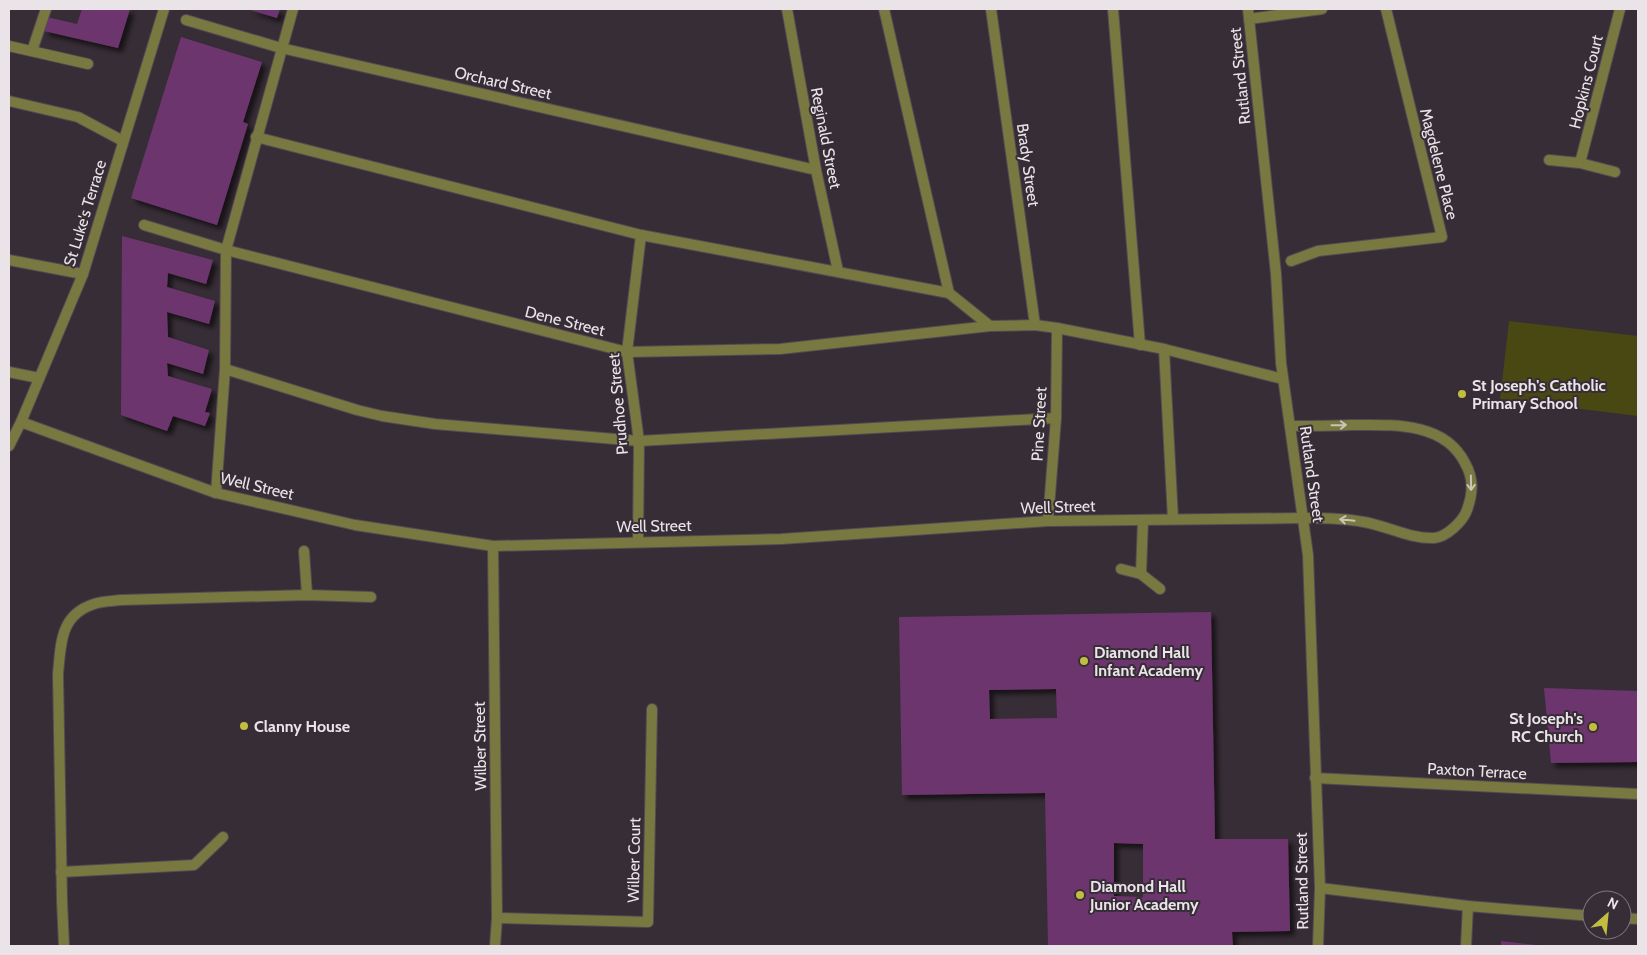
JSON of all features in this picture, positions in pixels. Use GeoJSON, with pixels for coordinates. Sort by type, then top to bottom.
{"type":"FeatureCollection","features":[{"type":"Feature","properties":{"kind":"street"},"geometry":{"type":"LineString","coordinates":[[32,51],[46,9]]}},
{"type":"Feature","properties":{"kind":"street","name":"St Luke's Terrace"},"geometry":{"type":"LineString","coordinates":[[9,446],[21,422],[83,274],[164,9]]}},
{"type":"Feature","properties":{"kind":"street"},"geometry":{"type":"LineString","coordinates":[[216,493],[226,369],[226,250],[293,9]]}},
{"type":"Feature","properties":{"kind":"street","name":"Reginald Street"},"geometry":{"type":"LineString","coordinates":[[787,9],[816,170],[838,271]]}},
{"type":"Feature","properties":{"kind":"street"},"geometry":{"type":"LineString","coordinates":[[884,9],[949,293]]}},
{"type":"Feature","properties":{"kind":"street","name":"Brady Street"},"geometry":{"type":"LineString","coordinates":[[991,9],[1035,325]]}},
{"type":"Feature","properties":{"kind":"street"},"geometry":{"type":"LineString","coordinates":[[1114,9],[1140,345]]}},
{"type":"Feature","properties":{"kind":"street"},"geometry":{"type":"LineString","coordinates":[[1249,14],[1322,9]]}},
{"type":"Feature","properties":{"kind":"street","name":"Magdelene Place"},"geometry":{"type":"LineString","coordinates":[[1292,261],[1318,251],[1442,237],[1386,9]]}},
{"type":"Feature","properties":{"kind":"street","name":"Hopkins Court"},"geometry":{"type":"LineString","coordinates":[[1580,163],[1620,9]]}},
{"type":"Feature","properties":{"kind":"street","name":"Rutland Street"},"geometry":{"type":"LineString","coordinates":[[1249,14],[1276,274],[1280,363],[1308,555],[1320,888],[1318,946]]}},
{"type":"Feature","properties":{"kind":"street","name":"Orchard Street"},"geometry":{"type":"LineString","coordinates":[[186,20],[281,48],[816,170]]}},
{"type":"Feature","properties":{"kind":"street"},"geometry":{"type":"LineString","coordinates":[[9,46],[88,64]]}},
{"type":"Feature","properties":{"kind":"street"},"geometry":{"type":"LineString","coordinates":[[9,101],[78,117],[123,140]]}},
{"type":"Feature","properties":{"kind":"street"},"geometry":{"type":"LineString","coordinates":[[256,137],[641,234],[949,293],[990,326]]}},
{"type":"Feature","properties":{"kind":"street"},"geometry":{"type":"LineString","coordinates":[[1549,160],[1580,163],[1615,172]]}},
{"type":"Feature","properties":{"kind":"street","name":"Dene Street"},"geometry":{"type":"LineString","coordinates":[[144,226],[226,250],[627,352],[780,349],[990,326],[1035,325],[1164,349],[1283,379]]}},
{"type":"Feature","properties":{"kind":"street","name":"Prudhoe Street"},"geometry":{"type":"LineString","coordinates":[[638,541],[639,441],[627,352],[641,234]]}},
{"type":"Feature","properties":{"kind":"street"},"geometry":{"type":"LineString","coordinates":[[9,260],[83,274]]}},
{"type":"Feature","properties":{"kind":"street","name":"Pine Street"},"geometry":{"type":"LineString","coordinates":[[1048,521],[1056,418],[1057,328]]}},
{"type":"Feature","properties":{"kind":"street"},"geometry":{"type":"LineString","coordinates":[[1164,349],[1173,519]]}},
{"type":"Feature","properties":{"kind":"street"},"geometry":{"type":"LineString","coordinates":[[226,369],[382,416],[435,424],[639,441],[1056,418]]}},
{"type":"Feature","properties":{"kind":"street"},"geometry":{"type":"LineString","coordinates":[[9,372],[39,378]]}},
{"type":"Feature","properties":{"kind":"street","name":"Well Street"},"geometry":{"type":"LineString","coordinates":[[21,422],[216,493],[355,525],[493,546],[781,539],[1048,521],[1173,519],[1335,518],[1363,521],[1407,534],[1435,538],[1451,530],[1463,519],[1472,496],[1471,474],[1460,451],[1445,439],[1423,429],[1388,425],[1290,426]]}},
{"type":"Feature","properties":{"kind":"street"},"geometry":{"type":"LineString","coordinates":[[1141,574],[1143,520]]}},
{"type":"Feature","properties":{"kind":"street","name":"Wilber Street"},"geometry":{"type":"LineString","coordinates":[[493,546],[498,918],[495,946]]}},
{"type":"Feature","properties":{"kind":"street"},"geometry":{"type":"LineString","coordinates":[[304,551],[308,595]]}},
{"type":"Feature","properties":{"kind":"street"},"geometry":{"type":"LineString","coordinates":[[1121,569],[1141,574],[1160,589]]}},
{"type":"Feature","properties":{"kind":"street"},"geometry":{"type":"LineString","coordinates":[[64,946],[58,674],[61,641],[76,612],[95,603],[121,600],[308,595],[371,597]]}},
{"type":"Feature","properties":{"kind":"street","name":"Wilber Court"},"geometry":{"type":"LineString","coordinates":[[498,918],[648,922],[652,709]]}},
{"type":"Feature","properties":{"kind":"street","name":"Paxton Terrace"},"geometry":{"type":"LineString","coordinates":[[1315,778],[1638,794]]}},
{"type":"Feature","properties":{"kind":"street"},"geometry":{"type":"LineString","coordinates":[[61,872],[194,865],[223,837]]}},
{"type":"Feature","properties":{"kind":"street"},"geometry":{"type":"LineString","coordinates":[[1320,888],[1468,906],[1582,915]]}},
{"type":"Feature","properties":{"kind":"street"},"geometry":{"type":"LineString","coordinates":[[1466,946],[1468,906]]}},
{"type":"Feature","properties":{"kind":"shaded area"},"geometry":{"type":"Polygon","coordinates":[[[1509,321],[1638,336],[1638,416],[1500,399],[1509,321]]]}},
{"type":"Feature","properties":{"kind":"building"},"geometry":{"type":"Polygon","coordinates":[[[82,9],[130,9],[118,48],[44,31],[47,17],[77,24],[82,9]]]}},
{"type":"Feature","properties":{"kind":"building"},"geometry":{"type":"Polygon","coordinates":[[[247,9],[280,9],[277,18],[247,9]]]}},
{"type":"Feature","properties":{"kind":"building"},"geometry":{"type":"Polygon","coordinates":[[[181,37],[262,62],[243,122],[248,124],[217,225],[131,198],[181,37]]]}},
{"type":"Feature","properties":{"kind":"building"},"geometry":{"type":"Polygon","coordinates":[[[122,236],[213,260],[206,284],[168,273],[167,287],[215,301],[209,324],[167,312],[168,337],[209,350],[203,374],[167,363],[168,376],[212,389],[205,412],[210,413],[205,426],[173,416],[167,431],[121,415],[122,236]]]}},
{"type":"Feature","properties":{"kind":"building"},"geometry":{"type":"Polygon","coordinates":[[[1211,612],[1215,839],[1288,839],[1290,931],[1232,932],[1233,946],[1048,946],[1045,793],[902,795],[899,617],[1211,612]],[[1056,689],[989,690],[990,719],[1057,718],[1056,689]],[[1114,843],[1114,896],[1143,897],[1143,844],[1114,843]]]}},
{"type":"Feature","properties":{"kind":"building","name":"St Joseph's RC Church"},"geometry":{"type":"Polygon","coordinates":[[[1544,688],[1638,691],[1638,762],[1551,763],[1544,688]]]}},
{"type":"Feature","properties":{"kind":"building"},"geometry":{"type":"Polygon","coordinates":[[[1501,941],[1536,945],[1536,946],[1501,946],[1501,941]]]}},
{"type":"Feature","properties":{"kind":"place","name":"St Joseph's Catholic Primary School"},"geometry":{"type":"Point","coordinates":[1462,394]}},
{"type":"Feature","properties":{"kind":"place","name":"Diamond Hall Infant Academy"},"geometry":{"type":"Point","coordinates":[1084,661]}},
{"type":"Feature","properties":{"kind":"place","name":"Clanny House"},"geometry":{"type":"Point","coordinates":[244,726]}},
{"type":"Feature","properties":{"kind":"place","name":"St Joseph's RC Church"},"geometry":{"type":"Point","coordinates":[1593,727]}},
{"type":"Feature","properties":{"kind":"place","name":"Diamond Hall Junior Academy"},"geometry":{"type":"Point","coordinates":[1080,895]}}]}
